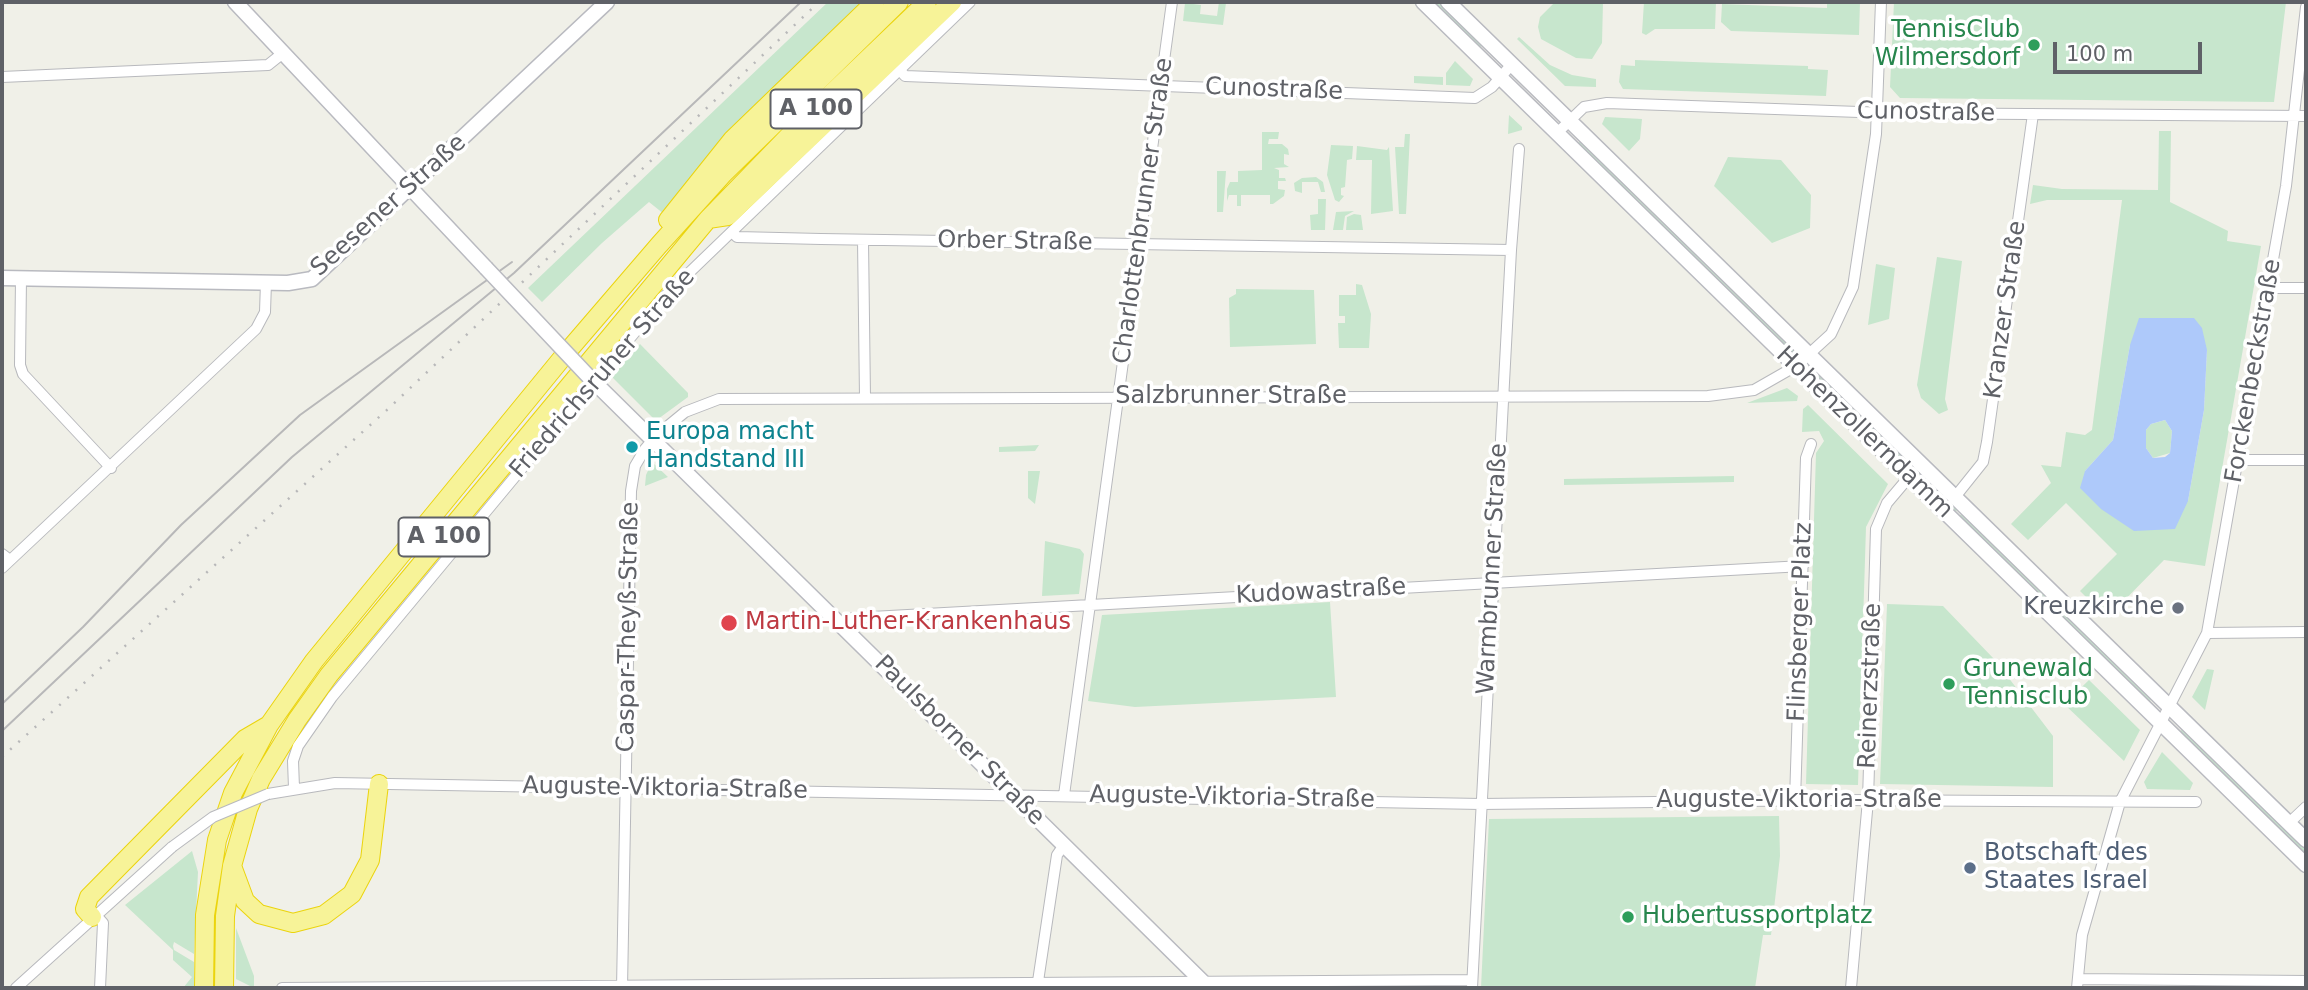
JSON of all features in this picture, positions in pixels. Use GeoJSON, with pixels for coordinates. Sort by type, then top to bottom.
{"type":"FeatureCollection","features":[{"type":"Feature","properties":{"kind":"highway"},"geometry":{"type":"LineString","coordinates":[[659,245],[666,224],[732,140],[875,2]]}},
{"type":"Feature","properties":{"kind":"highway","name":"A 100"},"geometry":{"type":"LineString","coordinates":[[204,988],[205,915],[217,840],[233,793],[269,725],[314,662],[567,352],[659,245],[724,173],[899,2]]}},
{"type":"Feature","properties":{"kind":"highway","name":"A 100"},"geometry":{"type":"LineString","coordinates":[[224,988],[225,916],[232,866],[248,809],[261,779],[313,697],[708,219],[802,122],[927,2]]}},
{"type":"Feature","properties":{"kind":"highway"},"geometry":{"type":"LineString","coordinates":[[708,219],[728,216],[952,2]]}},
{"type":"Feature","properties":{"kind":"highway"},"geometry":{"type":"LineString","coordinates":[[94,915],[85,909],[89,897],[245,739],[269,725]]}},
{"type":"Feature","properties":{"kind":"highway"},"geometry":{"type":"LineString","coordinates":[[232,866],[245,901],[259,914],[293,923],[324,915],[352,894],[370,860],[379,784]]}},
{"type":"Feature","properties":{"kind":"main road"},"geometry":{"type":"LineString","coordinates":[[235,2],[410,189]]}},
{"type":"Feature","properties":{"kind":"main road","name":"Seesener Straße"},"geometry":{"type":"LineString","coordinates":[[2,278],[267,282],[303,282],[312,279],[607,2]]}},
{"type":"Feature","properties":{"kind":"main road","name":"Hohenzollerndamm"},"geometry":{"type":"LineString","coordinates":[[1423,2],[2306,865]]}},
{"type":"Feature","properties":{"kind":"main road","name":"Hohenzollerndamm"},"geometry":{"type":"LineString","coordinates":[[1448,2],[2306,840]]}},
{"type":"Feature","properties":{"kind":"main road","name":"Paulsborner Straße"},"geometry":{"type":"LineString","coordinates":[[410,189],[591,379],[1206,985]]}},
{"type":"Feature","properties":{"kind":"street","name":"Friedrichsruher Straße"},"geometry":{"type":"LineString","coordinates":[[294,788],[293,761],[298,746],[332,697],[591,379],[665,296],[970,2]]}},
{"type":"Feature","properties":{"kind":"street","name":"Charlottenbrunner Straße"},"geometry":{"type":"LineString","coordinates":[[1064,794],[1172,2]]}},
{"type":"Feature","properties":{"kind":"street","name":"Salzbrunner Straße"},"geometry":{"type":"LineString","coordinates":[[653,439],[685,412],[719,399],[1735,395],[1775,381],[1810,355],[1831,334],[1853,287],[1859,264],[1877,113],[1881,2]]}},
{"type":"Feature","properties":{"kind":"street","name":"Forckenbeckstraße"},"geometry":{"type":"LineString","coordinates":[[2078,984],[2082,935],[2120,802],[2207,633],[2286,186],[2306,7]]}},
{"type":"Feature","properties":{"kind":"street"},"geometry":{"type":"LineString","coordinates":[[2,77],[268,65],[283,53]]}},
{"type":"Feature","properties":{"kind":"street","name":"Cunostraße"},"geometry":{"type":"LineString","coordinates":[[900,70],[905,76],[1475,98],[1500,78],[1512,64]]}},
{"type":"Feature","properties":{"kind":"street","name":"Cunostraße"},"geometry":{"type":"LineString","coordinates":[[1558,132],[1589,104],[1607,103],[1877,113],[2306,116]]}},
{"type":"Feature","properties":{"kind":"street","name":"Kranzer Straße"},"geometry":{"type":"LineString","coordinates":[[1955,497],[1983,462],[2033,114]]}},
{"type":"Feature","properties":{"kind":"street","name":"Warmbrunner Straße"},"geometry":{"type":"LineString","coordinates":[[1472,984],[1511,250],[1519,149]]}},
{"type":"Feature","properties":{"kind":"street","name":"Orber Straße"},"geometry":{"type":"LineString","coordinates":[[732,232],[737,237],[863,240],[1511,250]]}},
{"type":"Feature","properties":{"kind":"street"},"geometry":{"type":"LineString","coordinates":[[863,240],[865,398]]}},
{"type":"Feature","properties":{"kind":"street"},"geometry":{"type":"LineString","coordinates":[[22,278],[20,365],[23,374],[111,468]]}},
{"type":"Feature","properties":{"kind":"street"},"geometry":{"type":"LineString","coordinates":[[2,568],[6,557],[111,468],[256,329],[265,312],[267,282]]}},
{"type":"Feature","properties":{"kind":"street"},"geometry":{"type":"LineString","coordinates":[[2268,288],[2306,289]]}},
{"type":"Feature","properties":{"kind":"street","name":"Caspar-Theyß-Straße"},"geometry":{"type":"LineString","coordinates":[[622,986],[631,491],[635,466],[653,439]]}},
{"type":"Feature","properties":{"kind":"street","name":"Flinsberger Platz"},"geometry":{"type":"LineString","coordinates":[[1795,800],[1805,458],[1811,444]]}},
{"type":"Feature","properties":{"kind":"street"},"geometry":{"type":"LineString","coordinates":[[2239,460],[2306,460]]}},
{"type":"Feature","properties":{"kind":"street","name":"Reinerzstraße"},"geometry":{"type":"LineString","coordinates":[[1851,988],[1868,800],[1876,529],[1887,503],[1909,477]]}},
{"type":"Feature","properties":{"kind":"street","name":"Kudowastraße"},"geometry":{"type":"LineString","coordinates":[[844,628],[853,618],[1803,566]]}},
{"type":"Feature","properties":{"kind":"street"},"geometry":{"type":"LineString","coordinates":[[2207,633],[2306,632]]}},
{"type":"Feature","properties":{"kind":"street","name":"Auguste-Viktoria-Straße"},"geometry":{"type":"LineString","coordinates":[[16,988],[172,847],[213,817],[268,794],[294,788],[379,784],[1064,794],[1481,804],[1795,800],[2196,802]]}},
{"type":"Feature","properties":{"kind":"street"},"geometry":{"type":"LineString","coordinates":[[2289,823],[2306,807]]}},
{"type":"Feature","properties":{"kind":"street"},"geometry":{"type":"LineString","coordinates":[[1038,986],[1057,855],[1064,845]]}},
{"type":"Feature","properties":{"kind":"street"},"geometry":{"type":"LineString","coordinates":[[94,915],[103,923],[100,988]]}},
{"type":"Feature","properties":{"kind":"street"},"geometry":{"type":"LineString","coordinates":[[2078,984],[2306,981]]}},
{"type":"Feature","properties":{"kind":"street"},"geometry":{"type":"LineString","coordinates":[[282,988],[1472,984]]}},
{"type":"Feature","properties":{"kind":"green space"},"geometry":{"type":"Polygon","coordinates":[[[828,2],[863,2],[664,214],[649,202],[602,243],[542,302],[528,288],[828,2]]]}},
{"type":"Feature","properties":{"kind":"green space"},"geometry":{"type":"Polygon","coordinates":[[[1219,2],[1226,3],[1223,25],[1183,21],[1185,3],[1201,5],[1200,14],[1217,16],[1219,2]]]}},
{"type":"Feature","properties":{"kind":"green space"},"geometry":{"type":"Polygon","coordinates":[[[1429,2],[1440,2],[1483,44],[1478,49],[1429,2]]]}},
{"type":"Feature","properties":{"kind":"green space"},"geometry":{"type":"Polygon","coordinates":[[[1555,2],[1603,2],[1602,43],[1592,59],[1576,58],[1541,39],[1538,27],[1540,17],[1555,2]]]}},
{"type":"Feature","properties":{"kind":"green space"},"geometry":{"type":"Polygon","coordinates":[[[1644,2],[1716,2],[1715,29],[1655,29],[1646,35],[1642,33],[1644,2]]]}},
{"type":"Feature","properties":{"kind":"green space"},"geometry":{"type":"Polygon","coordinates":[[[1827,2],[1860,2],[1859,35],[1731,31],[1721,22],[1722,4],[1827,8],[1827,2]]]}},
{"type":"Feature","properties":{"kind":"green space","name":"TennisClub Wilmersdorf"},"geometry":{"type":"Polygon","coordinates":[[[1894,2],[2286,2],[2274,102],[1900,98],[1890,87],[1894,2]]]}},
{"type":"Feature","properties":{"kind":"green space"},"geometry":{"type":"Polygon","coordinates":[[[1519,37],[1550,65],[1572,75],[1596,79],[1596,87],[1565,86],[1517,39],[1519,37]]]}},
{"type":"Feature","properties":{"kind":"green space"},"geometry":{"type":"Polygon","coordinates":[[[1635,60],[1808,66],[1808,69],[1828,70],[1826,96],[1623,89],[1619,82],[1621,65],[1635,66],[1635,60]]]}},
{"type":"Feature","properties":{"kind":"green space"},"geometry":{"type":"Polygon","coordinates":[[[1455,61],[1473,79],[1470,86],[1446,85],[1446,73],[1455,61]]]}},
{"type":"Feature","properties":{"kind":"green space"},"geometry":{"type":"Polygon","coordinates":[[[1414,76],[1443,77],[1443,85],[1414,83],[1414,76]]]}},
{"type":"Feature","properties":{"kind":"green space"},"geometry":{"type":"Polygon","coordinates":[[[1509,115],[1522,127],[1522,130],[1508,134],[1509,115]]]}},
{"type":"Feature","properties":{"kind":"green space"},"geometry":{"type":"Polygon","coordinates":[[[1605,117],[1642,119],[1640,139],[1629,151],[1602,124],[1605,117]]]}},
{"type":"Feature","properties":{"kind":"green space"},"geometry":{"type":"Polygon","coordinates":[[[2159,131],[2171,131],[2170,202],[2228,231],[2227,241],[2261,246],[2205,566],[2164,560],[2107,618],[2080,591],[2117,554],[2066,503],[2028,540],[2011,524],[2051,483],[2041,465],[2061,467],[2066,432],[2085,435],[2092,430],[2122,200],[2047,200],[2030,204],[2033,185],[2062,189],[2158,190],[2159,131]],[[2130,345],[2113,440],[2085,471],[2188,501],[2204,410],[2207,350],[2130,345]]]}},
{"type":"Feature","properties":{"kind":"green space"},"geometry":{"type":"Polygon","coordinates":[[[1262,132],[1279,132],[1278,139],[1269,139],[1268,144],[1282,144],[1288,149],[1289,155],[1284,154],[1284,164],[1289,167],[1274,168],[1279,170],[1279,178],[1285,178],[1286,181],[1278,181],[1278,189],[1285,190],[1284,196],[1270,204],[1270,195],[1241,195],[1241,206],[1237,206],[1237,195],[1229,195],[1227,201],[1227,189],[1230,182],[1238,182],[1238,171],[1262,170],[1262,132]]]}},
{"type":"Feature","properties":{"kind":"green space"},"geometry":{"type":"Polygon","coordinates":[[[1405,134],[1410,134],[1406,214],[1399,214],[1395,147],[1404,147],[1405,134]]]}},
{"type":"Feature","properties":{"kind":"green space"},"geometry":{"type":"Polygon","coordinates":[[[1581,140],[1797,351],[1793,354],[1576,145],[1581,140]]]}},
{"type":"Feature","properties":{"kind":"green space"},"geometry":{"type":"Polygon","coordinates":[[[1331,145],[1353,146],[1352,159],[1347,160],[1345,187],[1341,188],[1341,195],[1344,196],[1339,202],[1335,200],[1327,175],[1331,145]]]}},
{"type":"Feature","properties":{"kind":"green space"},"geometry":{"type":"Polygon","coordinates":[[[1357,146],[1387,150],[1389,147],[1393,211],[1371,214],[1372,160],[1356,160],[1357,146]]]}},
{"type":"Feature","properties":{"kind":"green space"},"geometry":{"type":"Polygon","coordinates":[[[1728,157],[1781,160],[1811,195],[1810,228],[1772,243],[1714,186],[1728,157]]]}},
{"type":"Feature","properties":{"kind":"green space"},"geometry":{"type":"Polygon","coordinates":[[[1217,171],[1226,171],[1223,212],[1217,212],[1217,171]]]}},
{"type":"Feature","properties":{"kind":"green space"},"geometry":{"type":"Polygon","coordinates":[[[1316,177],[1323,182],[1325,192],[1321,192],[1318,182],[1302,182],[1302,193],[1295,191],[1294,183],[1302,178],[1316,177]]]}},
{"type":"Feature","properties":{"kind":"green space"},"geometry":{"type":"Polygon","coordinates":[[[1318,199],[1326,199],[1325,230],[1311,230],[1310,215],[1318,214],[1318,199]]]}},
{"type":"Feature","properties":{"kind":"green space"},"geometry":{"type":"Polygon","coordinates":[[[1354,211],[1345,216],[1343,230],[1333,230],[1336,212],[1354,211]]]}},
{"type":"Feature","properties":{"kind":"green space"},"geometry":{"type":"Polygon","coordinates":[[[1361,215],[1363,230],[1346,230],[1347,217],[1361,215]]]}},
{"type":"Feature","properties":{"kind":"green space"},"geometry":{"type":"Polygon","coordinates":[[[1937,257],[1962,261],[1945,399],[1948,410],[1939,414],[1921,398],[1917,385],[1937,257]]]}},
{"type":"Feature","properties":{"kind":"green space"},"geometry":{"type":"Polygon","coordinates":[[[1876,264],[1895,268],[1889,319],[1868,325],[1876,264]]]}},
{"type":"Feature","properties":{"kind":"green space"},"geometry":{"type":"Polygon","coordinates":[[[1356,284],[1362,285],[1371,314],[1369,348],[1339,348],[1338,323],[1345,323],[1345,316],[1339,316],[1339,295],[1356,295],[1356,284]]]}},
{"type":"Feature","properties":{"kind":"green space"},"geometry":{"type":"Polygon","coordinates":[[[1236,289],[1314,290],[1316,344],[1230,347],[1229,298],[1236,294],[1236,289]]]}},
{"type":"Feature","properties":{"kind":"green space"},"geometry":{"type":"Polygon","coordinates":[[[640,344],[688,393],[688,397],[658,419],[653,418],[612,377],[640,344]]]}},
{"type":"Feature","properties":{"kind":"green space"},"geometry":{"type":"Polygon","coordinates":[[[1820,371],[1959,508],[1954,513],[1814,376],[1820,371]]]}},
{"type":"Feature","properties":{"kind":"green space"},"geometry":{"type":"Polygon","coordinates":[[[1787,388],[1798,396],[1797,401],[1747,403],[1787,388]]]}},
{"type":"Feature","properties":{"kind":"green space"},"geometry":{"type":"Polygon","coordinates":[[[1808,405],[1888,484],[1866,527],[1858,785],[1806,784],[1816,453],[1824,441],[1819,431],[1802,432],[1803,409],[1808,405]]]}},
{"type":"Feature","properties":{"kind":"green space"},"geometry":{"type":"Polygon","coordinates":[[[2165,420],[2172,431],[2170,453],[2153,458],[2146,448],[2146,430],[2151,424],[2165,420]]]}},
{"type":"Feature","properties":{"kind":"green space"},"geometry":{"type":"Polygon","coordinates":[[[1039,445],[1035,451],[999,452],[999,447],[1039,445]]]}},
{"type":"Feature","properties":{"kind":"green space"},"geometry":{"type":"Polygon","coordinates":[[[652,462],[668,477],[645,486],[646,475],[652,462]]]}},
{"type":"Feature","properties":{"kind":"green space"},"geometry":{"type":"Polygon","coordinates":[[[1028,471],[1040,471],[1035,504],[1028,498],[1028,471]]]}},
{"type":"Feature","properties":{"kind":"green space"},"geometry":{"type":"Polygon","coordinates":[[[1734,476],[1734,482],[1564,485],[1564,479],[1734,476]]]}},
{"type":"Feature","properties":{"kind":"green space"},"geometry":{"type":"Polygon","coordinates":[[[1964,512],[2152,696],[2149,704],[1958,517],[1964,512]]]}},
{"type":"Feature","properties":{"kind":"green space"},"geometry":{"type":"Polygon","coordinates":[[[1045,541],[1080,549],[1084,554],[1079,594],[1042,596],[1045,541]]]}},
{"type":"Feature","properties":{"kind":"green space"},"geometry":{"type":"Polygon","coordinates":[[[1330,602],[1336,697],[1135,707],[1088,701],[1102,615],[1330,602]]]}},
{"type":"Feature","properties":{"kind":"green space","name":"Grunewald Tennisclub"},"geometry":{"type":"Polygon","coordinates":[[[1887,604],[1943,606],[1995,660],[2053,736],[2053,787],[1880,784],[1887,604]]]}},
{"type":"Feature","properties":{"kind":"green space"},"geometry":{"type":"Polygon","coordinates":[[[2207,669],[2214,670],[2205,710],[2192,697],[2207,669]]]}},
{"type":"Feature","properties":{"kind":"green space"},"geometry":{"type":"Polygon","coordinates":[[[2089,680],[2140,730],[2124,761],[2064,704],[2089,680]]]}},
{"type":"Feature","properties":{"kind":"green space"},"geometry":{"type":"Polygon","coordinates":[[[2183,727],[2306,847],[2306,858],[2179,734],[2183,727]]]}},
{"type":"Feature","properties":{"kind":"green space"},"geometry":{"type":"Polygon","coordinates":[[[2162,752],[2193,783],[2190,790],[2147,789],[2144,782],[2162,752]]]}},
{"type":"Feature","properties":{"kind":"green space","name":"Hubertussportplatz"},"geometry":{"type":"Polygon","coordinates":[[[1779,816],[1780,856],[1771,935],[1763,935],[1755,988],[1481,988],[1489,819],[1779,816]]]}},
{"type":"Feature","properties":{"kind":"green space"},"geometry":{"type":"Polygon","coordinates":[[[192,851],[198,872],[194,954],[174,942],[173,946],[174,950],[194,962],[194,988],[183,988],[192,977],[173,960],[173,950],[125,905],[192,851]]]}},
{"type":"Feature","properties":{"kind":"green space"},"geometry":{"type":"Polygon","coordinates":[[[236,928],[254,976],[254,988],[236,979],[236,928]]]}},
{"type":"Feature","properties":{"kind":"water"},"geometry":{"type":"Polygon","coordinates":[[[2139,318],[2194,318],[2202,328],[2207,350],[2204,410],[2188,501],[2175,529],[2134,531],[2101,509],[2080,488],[2085,471],[2113,440],[2130,345],[2139,318]],[[2165,420],[2151,424],[2146,430],[2146,448],[2153,458],[2165,457],[2170,453],[2172,431],[2165,420]]]}},
{"type":"Feature","properties":{"kind":"tram line"},"geometry":{"type":"LineString","coordinates":[[2,731],[292,457],[514,273],[801,2]]}},
{"type":"Feature","properties":{"kind":"tram line"},"geometry":{"type":"LineString","coordinates":[[2,704],[83,627],[181,525],[300,415],[512,262]]}},
{"type":"Feature","properties":{"kind":"railway"},"geometry":{"type":"LineString","coordinates":[[2,757],[388,409],[819,2]]}},
{"type":"Feature","properties":{"kind":"place","name":"TennisClub Wilmersdorf"},"geometry":{"type":"Point","coordinates":[2034,45]}},
{"type":"Feature","properties":{"kind":"place","name":"Europa macht Handstand III"},"geometry":{"type":"Point","coordinates":[632,447]}},
{"type":"Feature","properties":{"kind":"place","name":"Kreuzkirche"},"geometry":{"type":"Point","coordinates":[2178,608]}},
{"type":"Feature","properties":{"kind":"place","name":"Martin-Luther-Krankenhaus"},"geometry":{"type":"Point","coordinates":[729,623]}},
{"type":"Feature","properties":{"kind":"place","name":"Grunewald Tennisclub"},"geometry":{"type":"Point","coordinates":[1949,684]}},
{"type":"Feature","properties":{"kind":"place","name":"Botschaft des Staates Israel"},"geometry":{"type":"Point","coordinates":[1970,868]}},
{"type":"Feature","properties":{"kind":"place","name":"Hubertussportplatz"},"geometry":{"type":"Point","coordinates":[1628,917]}}]}
